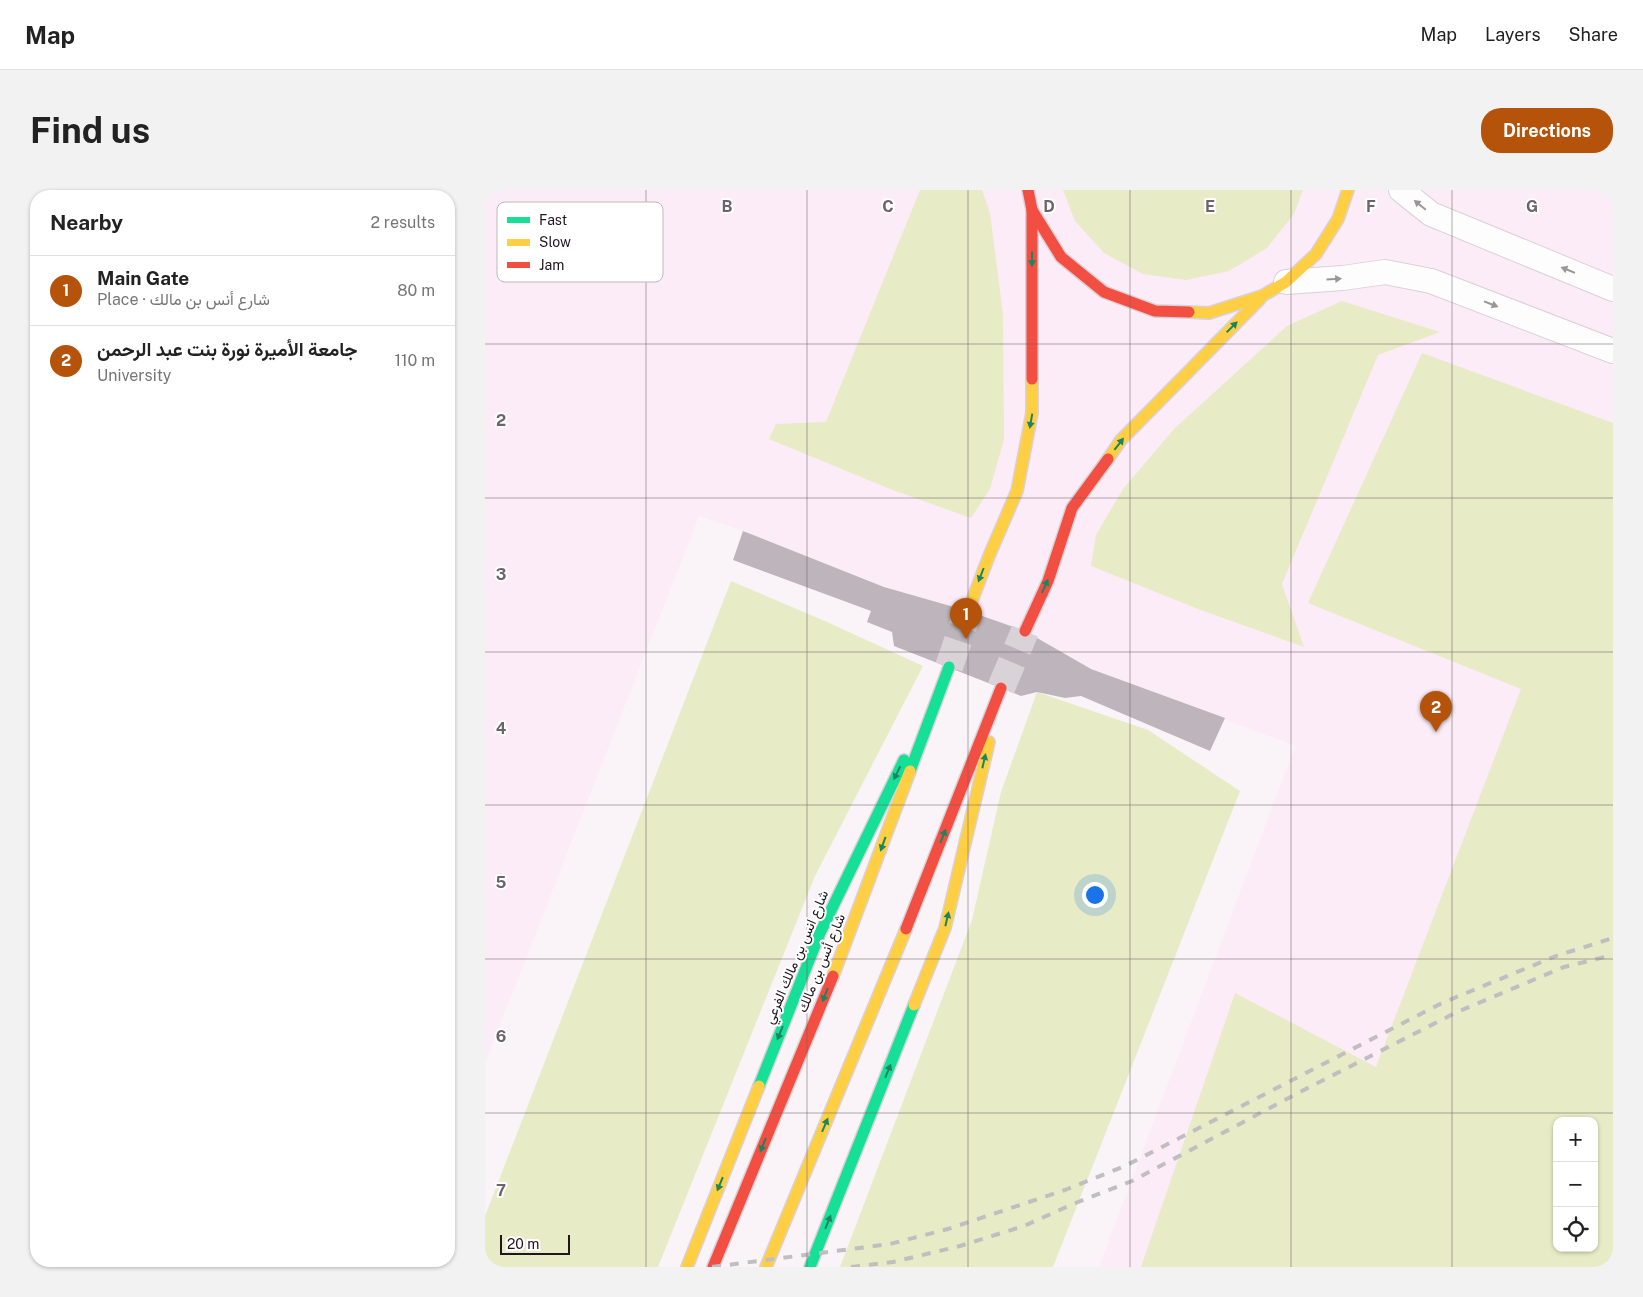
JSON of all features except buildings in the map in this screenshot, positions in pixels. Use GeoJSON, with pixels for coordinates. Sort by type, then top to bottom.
{"type":"FeatureCollection","features":[{"type":"Feature","properties":{"kind":"main road"},"geometry":{"type":"LineString","coordinates":[[968,611],[989,556],[1017,492],[1032,413],[1032,210],[1028,190]]}},
{"type":"Feature","properties":{"kind":"main road"},"geometry":{"type":"LineString","coordinates":[[1032,210],[1061,257],[1103,292],[1155,311],[1209,313],[1262,296],[1285,282],[1316,254],[1338,219],[1348,190]]}},
{"type":"Feature","properties":{"kind":"main road"},"geometry":{"type":"LineString","coordinates":[[1025,631],[1048,580],[1072,508],[1121,440],[1262,296]]}},
{"type":"Feature","properties":{"kind":"main road","name":"شارع أنس بن مالك"},"geometry":{"type":"LineString","coordinates":[[713,1267],[844,950],[949,667]]}},
{"type":"Feature","properties":{"kind":"main road","name":"شارع انس بن مالك الفرعي"},"geometry":{"type":"LineString","coordinates":[[687,1267],[820,933],[949,667]]}},
{"type":"Feature","properties":{"kind":"main road"},"geometry":{"type":"LineString","coordinates":[[766,1267],[893,963],[1001,688],[945,928],[810,1267]]}},
{"type":"Feature","properties":{"kind":"street"},"geometry":{"type":"LineString","coordinates":[[1401,190],[1431,214],[1613,289]]}},
{"type":"Feature","properties":{"kind":"street"},"geometry":{"type":"LineString","coordinates":[[1285,282],[1343,278],[1385,272],[1431,281],[1613,351]]}},
{"type":"Feature","properties":{"kind":"shaded area"},"geometry":{"type":"Polygon","coordinates":[[[485,190],[1613,190],[1613,1267],[1099,1267],[1295,746],[1091,669],[1025,631],[968,611],[884,587],[743,531],[699,516],[485,1063],[485,190]]]}},
{"type":"Feature","properties":{"kind":"green space"},"geometry":{"type":"Polygon","coordinates":[[[920,190],[982,190],[990,213],[1003,314],[1004,439],[990,489],[971,518],[890,489],[769,439],[776,424],[826,422],[920,190]]]}},
{"type":"Feature","properties":{"kind":"green space"},"geometry":{"type":"Polygon","coordinates":[[[1063,190],[1303,190],[1294,214],[1267,248],[1229,271],[1186,280],[1143,274],[1104,253],[1075,221],[1063,190]]]}},
{"type":"Feature","properties":{"kind":"green space"},"geometry":{"type":"Polygon","coordinates":[[[1342,301],[1440,332],[1378,355],[1282,584],[1304,647],[1198,609],[1091,566],[1096,535],[1123,489],[1174,429],[1287,326],[1342,301]]]}},
{"type":"Feature","properties":{"kind":"green space"},"geometry":{"type":"Polygon","coordinates":[[[1422,353],[1613,423],[1613,1267],[1141,1267],[1235,993],[1376,1067],[1521,689],[1308,603],[1422,353]]]}},
{"type":"Feature","properties":{"kind":"green space"},"geometry":{"type":"Polygon","coordinates":[[[731,581],[923,666],[815,876],[658,1267],[485,1267],[485,1216],[731,581]]]}},
{"type":"Feature","properties":{"kind":"green space"},"geometry":{"type":"Polygon","coordinates":[[[1037,692],[1148,730],[1240,791],[1053,1267],[840,1267],[972,920],[1001,792],[1037,692]]]}},
{"type":"Feature","properties":{"kind":"tunnel"},"geometry":{"type":"LineString","coordinates":[[949,667],[968,611]]}},
{"type":"Feature","properties":{"kind":"tunnel"},"geometry":{"type":"LineString","coordinates":[[1001,688],[1025,631]]}},
{"type":"Feature","properties":{"kind":"railway"},"geometry":{"type":"LineString","coordinates":[[712,1267],[890,1244],[948,1229],[1065,1190],[1125,1166],[1442,1003],[1556,956],[1613,938]]}},
{"type":"Feature","properties":{"kind":"railway"},"geometry":{"type":"LineString","coordinates":[[851,1267],[893,1262],[960,1246],[1024,1226],[1132,1181],[1457,1012],[1564,967],[1613,955]]}},
{"type":"Feature","properties":{"kind":"traffic: fast"},"geometry":{"type":"LineString","coordinates":[[910,771],[949,667]]}},
{"type":"Feature","properties":{"kind":"traffic: fast"},"geometry":{"type":"LineString","coordinates":[[759,1086],[820,933],[904,760]]}},
{"type":"Feature","properties":{"kind":"traffic: fast"},"geometry":{"type":"LineString","coordinates":[[810,1267],[914,1005]]}},
{"type":"Feature","properties":{"kind":"traffic: slow"},"geometry":{"type":"LineString","coordinates":[[1189,312],[1209,313],[1262,296],[1286,282],[1316,254],[1338,219],[1348,190]]}},
{"type":"Feature","properties":{"kind":"traffic: slow"},"geometry":{"type":"LineString","coordinates":[[1108,459],[1121,440],[1260,299]]}},
{"type":"Feature","properties":{"kind":"traffic: slow"},"geometry":{"type":"LineString","coordinates":[[968,611],[1017,491],[1032,413],[1032,379]]}},
{"type":"Feature","properties":{"kind":"traffic: slow"},"geometry":{"type":"LineString","coordinates":[[914,1005],[945,928],[989,742]]}},
{"type":"Feature","properties":{"kind":"traffic: slow"},"geometry":{"type":"LineString","coordinates":[[833,976],[910,771]]}},
{"type":"Feature","properties":{"kind":"traffic: slow"},"geometry":{"type":"LineString","coordinates":[[766,1267],[906,929]]}},
{"type":"Feature","properties":{"kind":"traffic: slow"},"geometry":{"type":"LineString","coordinates":[[687,1267],[759,1086]]}},
{"type":"Feature","properties":{"kind":"traffic: jam"},"geometry":{"type":"LineString","coordinates":[[1028,190],[1032,210],[1061,257],[1104,292],[1155,311],[1189,312]]}},
{"type":"Feature","properties":{"kind":"traffic: jam"},"geometry":{"type":"LineString","coordinates":[[1032,210],[1032,379]]}},
{"type":"Feature","properties":{"kind":"traffic: jam"},"geometry":{"type":"LineString","coordinates":[[1025,631],[1048,581],[1072,508],[1108,459]]}},
{"type":"Feature","properties":{"kind":"traffic: jam"},"geometry":{"type":"LineString","coordinates":[[906,929],[1001,688]]}},
{"type":"Feature","properties":{"kind":"traffic: jam"},"geometry":{"type":"LineString","coordinates":[[713,1267],[833,976]]}},
{"type":"Feature","properties":{"kind":"place","name":"Main Gate"},"geometry":{"type":"Point","coordinates":[966,639]}},
{"type":"Feature","properties":{"kind":"place","name":"جامعة الأميرة نورة بنت عبد الرحمن"},"geometry":{"type":"Point","coordinates":[1436,732]}}]}
